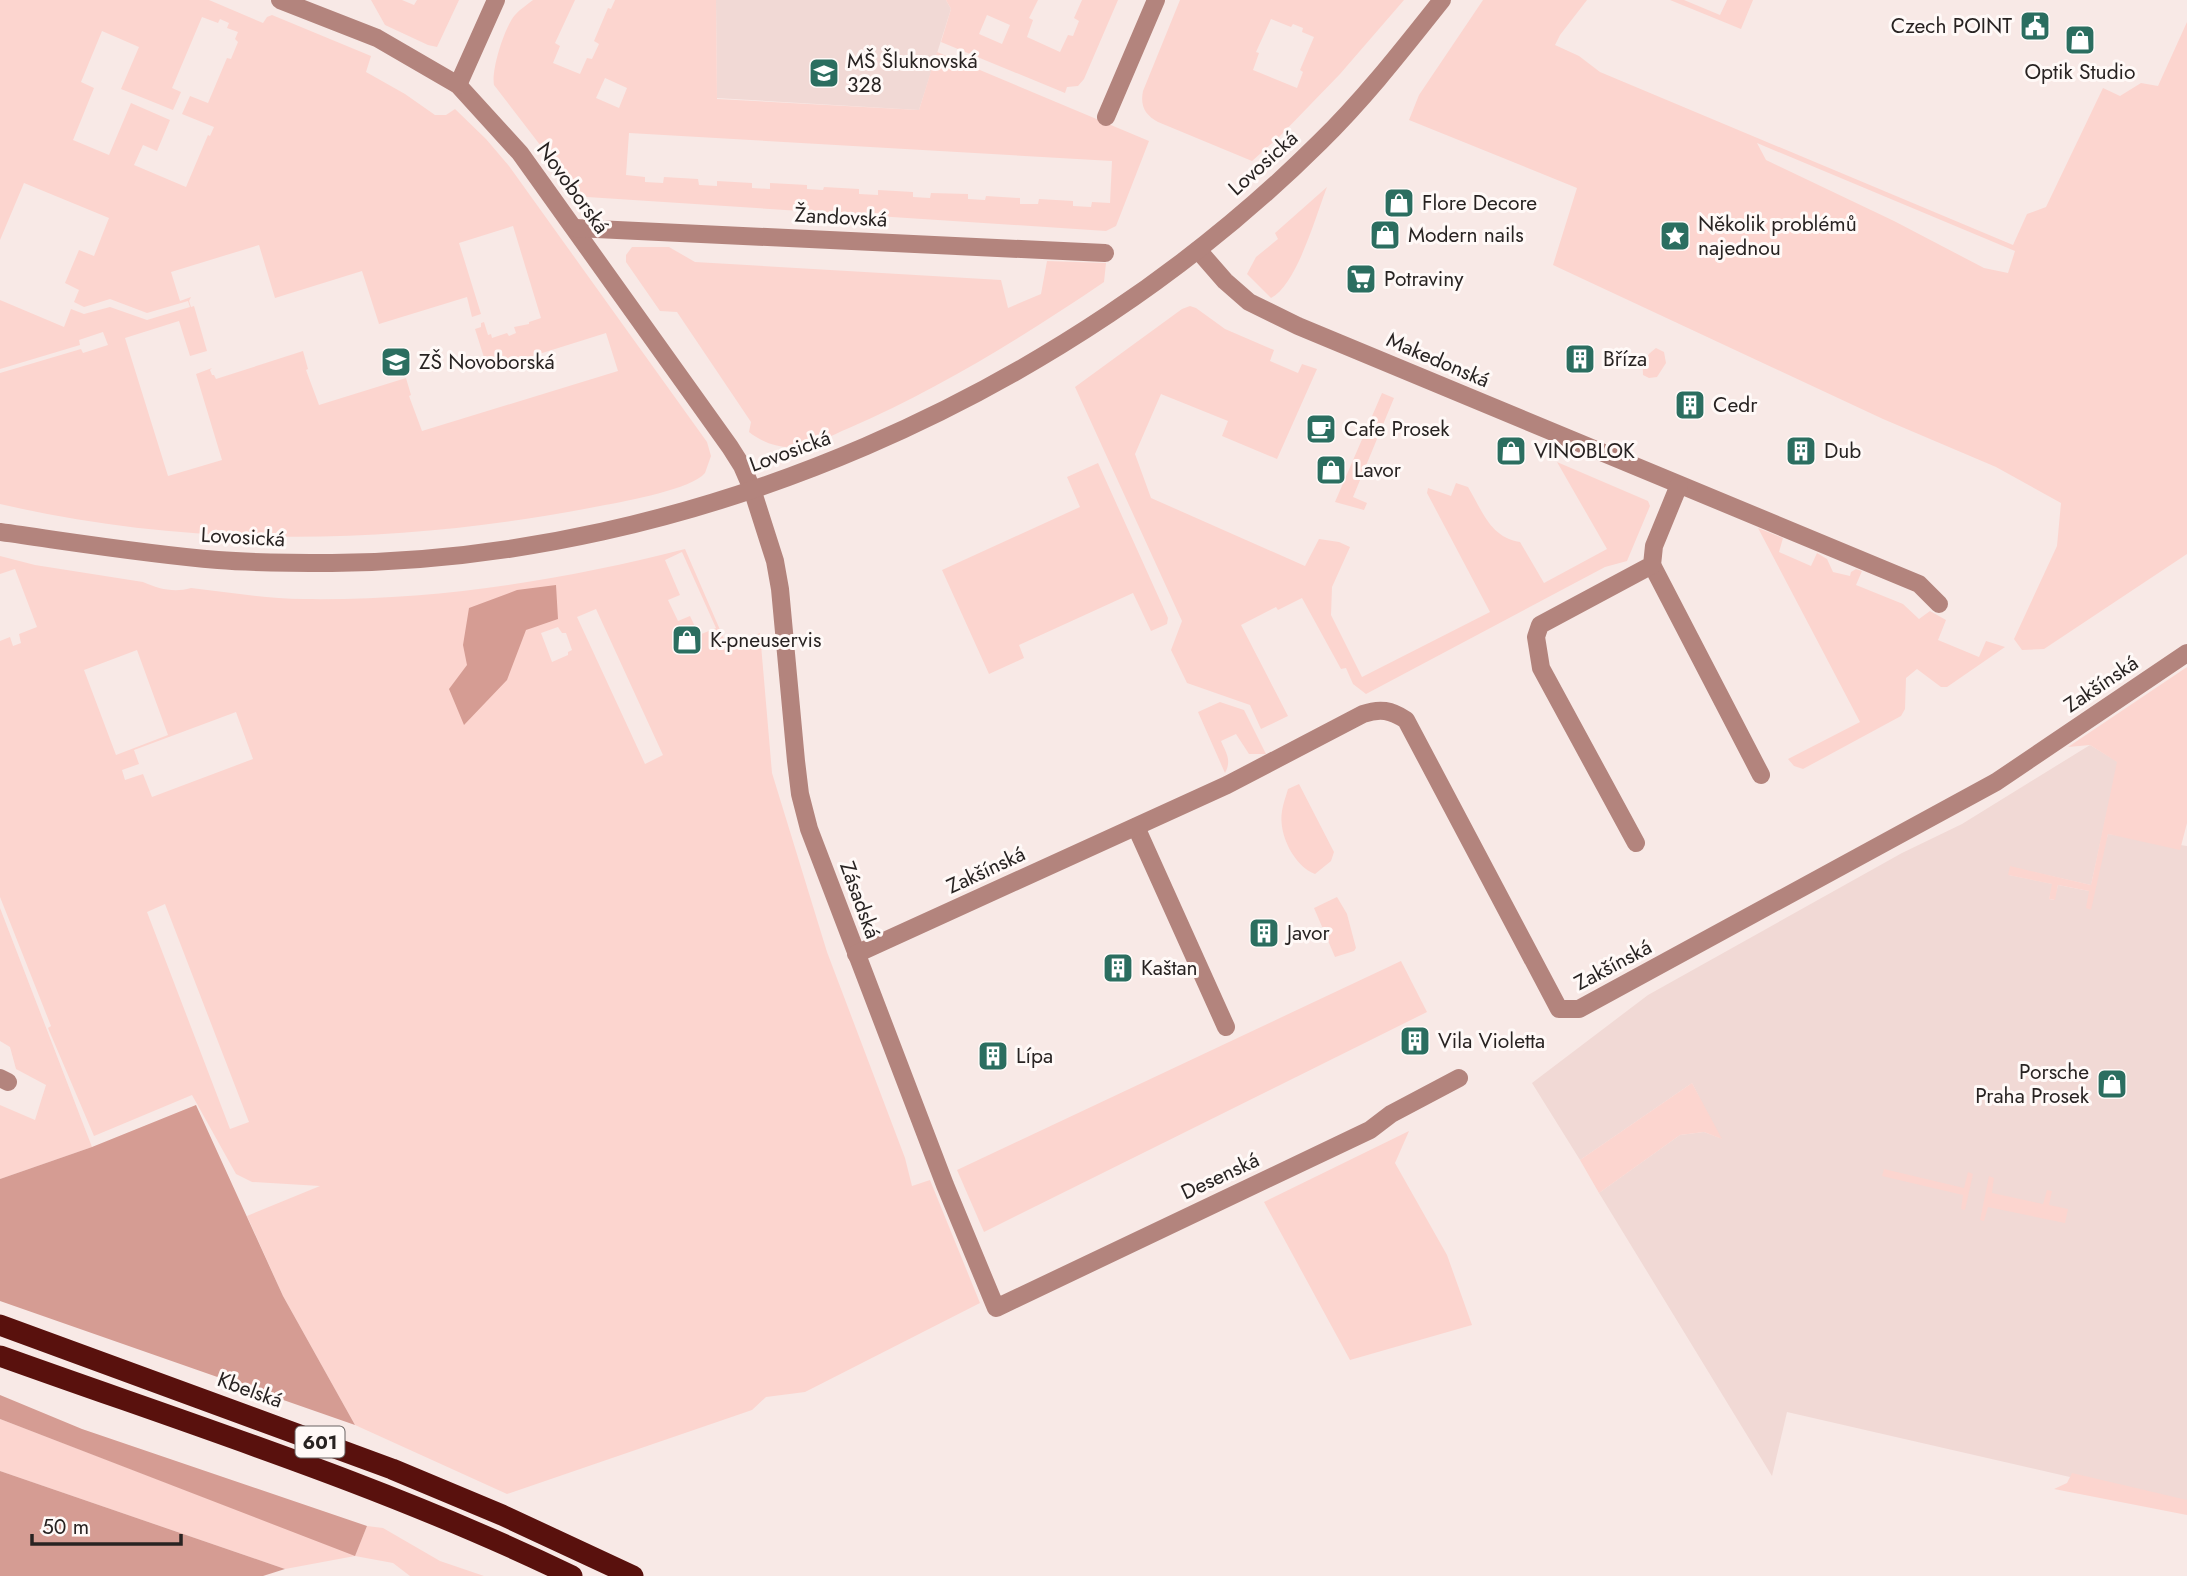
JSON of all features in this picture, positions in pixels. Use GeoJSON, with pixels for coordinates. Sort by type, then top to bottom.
{"type":"FeatureCollection","features":[{"type":"Feature","properties":{"kind":"highway","name":"Kbelská"},"geometry":{"type":"LineString","coordinates":[[0,1325],[392,1469],[502,1515],[633,1576]]}},
{"type":"Feature","properties":{"kind":"highway","name":"601"},"geometry":{"type":"LineString","coordinates":[[0,1356],[352,1483],[469,1529],[572,1576]]}},
{"type":"Feature","properties":{"kind":"street","name":"Novoborská"},"geometry":{"type":"LineString","coordinates":[[280,0],[377,38],[458,85],[520,153],[575,228],[730,447],[752,489]]}},
{"type":"Feature","properties":{"kind":"street"},"geometry":{"type":"LineString","coordinates":[[458,85],[496,0]]}},
{"type":"Feature","properties":{"kind":"street"},"geometry":{"type":"LineString","coordinates":[[1106,117],[1156,0]]}},
{"type":"Feature","properties":{"kind":"street","name":"Lovosická"},"geometry":{"type":"LineString","coordinates":[[0,532],[222,561],[334,563],[414,559],[562,541],[686,511],[813,468],[897,434],[957,404],[1083,332],[1198,250],[1319,144],[1374,86],[1442,0]]}},
{"type":"Feature","properties":{"kind":"street","name":"Žandovská"},"geometry":{"type":"LineString","coordinates":[[575,228],[1105,253]]}},
{"type":"Feature","properties":{"kind":"street","name":"Makedonská"},"geometry":{"type":"LineString","coordinates":[[1198,250],[1225,281],[1249,302],[1318,335],[1919,584],[1939,604]]}},
{"type":"Feature","properties":{"kind":"street"},"geometry":{"type":"LineString","coordinates":[[1679,485],[1654,546],[1652,565],[1761,775]]}},
{"type":"Feature","properties":{"kind":"street","name":"Zásadská"},"geometry":{"type":"LineString","coordinates":[[752,489],[775,561],[780,589],[800,794],[809,829],[945,1185],[996,1308]]}},
{"type":"Feature","properties":{"kind":"street"},"geometry":{"type":"LineString","coordinates":[[1636,843],[1541,668],[1536,636],[1540,625],[1652,565]]}},
{"type":"Feature","properties":{"kind":"street","name":"Zakšínská"},"geometry":{"type":"LineString","coordinates":[[856,954],[1237,780],[1363,715],[1382,709],[1395,712],[1406,720],[1559,1009],[1579,1009],[1996,782],[2187,653]]}},
{"type":"Feature","properties":{"kind":"street"},"geometry":{"type":"LineString","coordinates":[[1136,827],[1226,1027]]}},
{"type":"Feature","properties":{"kind":"street","name":"Desenská"},"geometry":{"type":"LineString","coordinates":[[996,1308],[1370,1130],[1391,1114],[1459,1078]]}},
{"type":"Feature","properties":{"kind":"shaded area"},"geometry":{"type":"Polygon","coordinates":[[[0,0],[209,0],[263,23],[272,15],[371,56],[366,72],[435,115],[446,115],[455,109],[486,139],[509,166],[707,442],[711,456],[705,473],[698,479],[643,497],[530,518],[378,534],[302,537],[150,529],[75,519],[0,504],[0,373],[81,349],[83,353],[108,345],[103,332],[79,340],[80,345],[0,369],[0,300],[64,327],[71,309],[84,314],[110,307],[147,320],[190,307],[188,301],[147,313],[110,299],[84,307],[74,302],[79,290],[65,283],[79,250],[94,256],[109,218],[24,183],[0,240],[0,0]],[[202,17],[172,88],[181,92],[173,110],[121,89],[139,47],[102,31],[81,82],[94,88],[73,140],[109,155],[131,103],[170,120],[157,151],[143,145],[134,165],[186,187],[214,127],[182,114],[190,96],[208,103],[227,58],[231,59],[238,42],[235,39],[238,32],[227,28],[229,23],[220,19],[218,23],[202,17]],[[513,226],[459,243],[481,314],[472,317],[467,297],[379,324],[362,271],[275,298],[259,245],[171,272],[180,301],[191,297],[189,301],[191,307],[194,306],[207,351],[190,356],[179,321],[125,338],[168,476],[222,460],[196,374],[212,368],[210,370],[216,379],[303,351],[308,369],[306,370],[319,405],[406,378],[411,395],[409,396],[422,431],[618,371],[606,333],[488,370],[475,329],[481,327],[481,323],[484,322],[488,335],[491,334],[492,338],[507,333],[509,336],[516,333],[514,327],[541,318],[513,226]]]}},
{"type":"Feature","properties":{"kind":"shaded area"},"geometry":{"type":"Polygon","coordinates":[[[371,0],[402,0],[414,5],[417,0],[459,0],[437,47],[385,25],[371,0]]]}},
{"type":"Feature","properties":{"kind":"shaded area"},"geometry":{"type":"Polygon","coordinates":[[[533,0],[575,0],[555,43],[560,46],[553,63],[580,74],[587,58],[592,59],[599,44],[594,41],[608,8],[611,9],[615,0],[716,0],[717,99],[919,110],[937,52],[1149,141],[1116,226],[1106,231],[587,197],[574,189],[494,85],[497,59],[507,28],[515,15],[533,0]],[[605,78],[596,98],[619,108],[627,88],[605,78]],[[629,133],[626,175],[645,177],[645,182],[663,183],[664,177],[698,179],[699,185],[717,186],[717,181],[752,183],[752,188],[770,189],[770,183],[807,185],[807,189],[859,189],[859,194],[878,195],[878,190],[913,192],[913,197],[930,198],[931,193],[968,194],[968,199],[985,200],[986,196],[1020,198],[1020,204],[1038,204],[1039,199],[1073,201],[1073,206],[1091,207],[1092,202],[1110,203],[1112,161],[629,133]]]}},
{"type":"Feature","properties":{"kind":"shaded area","name":"MŠ Šluknovská 328"},"geometry":{"type":"Polygon","coordinates":[[[716,0],[946,0],[951,9],[919,110],[717,98],[716,0]]]}},
{"type":"Feature","properties":{"kind":"shaded area"},"geometry":{"type":"Polygon","coordinates":[[[946,0],[1038,0],[1029,18],[1033,20],[1027,37],[1060,52],[1068,35],[1073,36],[1079,21],[1074,18],[1082,0],[1118,0],[1084,79],[1078,86],[1067,87],[1065,93],[941,42],[951,9],[946,0]],[[987,15],[979,34],[1002,44],[1010,25],[987,15]]]}},
{"type":"Feature","properties":{"kind":"shaded area"},"geometry":{"type":"Polygon","coordinates":[[[1180,0],[1404,0],[1340,74],[1252,161],[1158,122],[1143,106],[1143,91],[1180,0]],[[1271,19],[1256,52],[1259,53],[1253,70],[1297,88],[1303,72],[1300,70],[1314,37],[1302,32],[1303,28],[1293,24],[1291,27],[1271,19]]]}},
{"type":"Feature","properties":{"kind":"shaded area"},"geometry":{"type":"Polygon","coordinates":[[[1483,0],[1587,0],[1555,45],[1579,56],[1600,72],[2013,245],[2027,214],[2046,207],[2103,88],[2120,96],[2141,83],[2158,86],[2187,22],[2187,554],[2044,649],[2022,650],[2014,639],[2057,546],[2061,503],[1996,467],[1883,419],[1553,265],[1577,188],[1409,120],[1419,95],[1483,0]],[[1757,143],[1766,160],[1894,221],[1984,268],[2008,273],[2015,251],[1757,143]]]}},
{"type":"Feature","properties":{"kind":"shaded area"},"geometry":{"type":"Polygon","coordinates":[[[1670,0],[1684,0],[1720,15],[1727,0],[1753,0],[1741,29],[1670,0]]]}},
{"type":"Feature","properties":{"kind":"shaded area"},"geometry":{"type":"Polygon","coordinates":[[[1327,187],[1297,265],[1280,291],[1271,298],[1247,274],[1256,257],[1278,239],[1275,233],[1327,187]]]}},
{"type":"Feature","properties":{"kind":"shaded area"},"geometry":{"type":"Polygon","coordinates":[[[632,247],[669,247],[695,262],[1001,280],[1008,308],[1041,294],[1047,261],[1106,263],[1104,282],[980,361],[882,413],[829,437],[808,445],[788,447],[770,444],[749,432],[751,422],[677,312],[660,311],[626,262],[626,255],[632,247]]]}},
{"type":"Feature","properties":{"kind":"shaded area"},"geometry":{"type":"Polygon","coordinates":[[[1190,306],[1225,329],[1274,350],[1270,361],[1298,373],[1302,364],[1317,369],[1277,459],[1222,436],[1228,421],[1161,394],[1135,454],[1151,498],[1305,566],[1319,539],[1350,547],[1332,587],[1331,615],[1362,677],[1490,612],[1427,493],[1428,488],[1451,496],[1456,483],[1468,487],[1494,529],[1501,535],[1520,542],[1544,583],[1607,549],[1557,462],[1648,501],[1650,506],[1627,561],[1605,567],[1366,694],[1353,684],[1346,668],[1341,669],[1302,598],[1278,610],[1276,607],[1241,625],[1288,716],[1261,729],[1250,705],[1187,683],[1171,650],[1182,621],[1075,387],[1182,309],[1190,306]]]}},
{"type":"Feature","properties":{"kind":"shaded area"},"geometry":{"type":"Polygon","coordinates":[[[1656,348],[1664,352],[1666,363],[1657,377],[1649,378],[1643,375],[1644,363],[1656,348]]]}},
{"type":"Feature","properties":{"kind":"shaded area"},"geometry":{"type":"Polygon","coordinates":[[[1382,393],[1394,398],[1353,497],[1367,503],[1364,510],[1335,502],[1382,393]]]}},
{"type":"Feature","properties":{"kind":"shaded area"},"geometry":{"type":"Polygon","coordinates":[[[1098,463],[1168,618],[1167,624],[1151,631],[1133,593],[1019,645],[1024,658],[989,674],[942,570],[1080,507],[1067,477],[1098,463]]]}},
{"type":"Feature","properties":{"kind":"shaded area"},"geometry":{"type":"Polygon","coordinates":[[[1758,528],[1783,538],[1779,552],[1811,566],[1817,553],[1827,559],[1833,572],[1850,576],[1856,569],[1862,571],[1856,585],[1903,604],[1919,619],[1930,611],[1946,620],[1938,640],[1979,657],[1986,641],[2005,647],[1947,687],[1941,687],[1917,669],[1906,678],[1905,709],[1901,716],[1803,769],[1794,766],[1788,759],[1860,722],[1758,528]]]}},
{"type":"Feature","properties":{"kind":"shaded area"},"geometry":{"type":"Polygon","coordinates":[[[685,549],[727,646],[760,633],[772,773],[827,952],[905,1158],[912,1186],[930,1180],[980,1303],[805,1392],[766,1397],[752,1410],[507,1494],[355,1425],[283,1296],[247,1216],[320,1186],[252,1182],[236,1174],[192,1095],[94,1136],[48,1028],[51,1026],[0,897],[0,641],[10,637],[13,646],[21,643],[19,634],[37,627],[15,569],[0,574],[0,556],[35,565],[143,582],[167,590],[191,588],[261,597],[303,599],[400,597],[496,587],[685,549]],[[682,552],[665,560],[680,595],[668,600],[678,621],[690,616],[699,635],[716,628],[682,552]],[[596,609],[577,617],[645,764],[663,755],[596,609]],[[558,627],[541,633],[552,662],[568,655],[572,650],[566,633],[562,633],[558,627]],[[137,650],[84,670],[116,755],[168,735],[137,650]],[[236,712],[134,750],[139,764],[122,770],[125,780],[143,774],[152,797],[253,759],[236,712]],[[165,904],[147,912],[230,1129],[249,1122],[165,904]]]}},
{"type":"Feature","properties":{"kind":"shaded area"},"geometry":{"type":"Polygon","coordinates":[[[556,585],[558,619],[526,630],[507,680],[464,725],[449,689],[467,665],[463,645],[469,608],[517,590],[556,585]]]}},
{"type":"Feature","properties":{"kind":"shaded area"},"geometry":{"type":"Polygon","coordinates":[[[2187,667],[2187,823],[2180,850],[2108,834],[2091,910],[2086,908],[2089,891],[2058,885],[2055,900],[2049,899],[2052,884],[2008,875],[2010,866],[2091,885],[2117,762],[2090,745],[2068,747],[2187,667]]]}},
{"type":"Feature","properties":{"kind":"shaded area"},"geometry":{"type":"Polygon","coordinates":[[[1220,702],[1244,710],[1266,754],[1249,754],[1236,734],[1221,741],[1228,760],[1225,773],[1198,712],[1220,702]]]}},
{"type":"Feature","properties":{"kind":"shaded area"},"geometry":{"type":"Polygon","coordinates":[[[2090,745],[2118,762],[2091,885],[2108,834],[2187,846],[2187,1504],[1787,1412],[1772,1476],[1599,1193],[1680,1135],[1704,1132],[1720,1138],[1692,1083],[1580,1160],[1532,1083],[1648,995],[1902,853],[1962,824],[2090,745]],[[2011,867],[2009,875],[2053,884],[2049,899],[2054,900],[2058,885],[2089,891],[2091,885],[2011,867]]]}},
{"type":"Feature","properties":{"kind":"shaded area"},"geometry":{"type":"Polygon","coordinates":[[[1299,784],[1334,852],[1331,861],[1315,874],[1294,857],[1285,839],[1281,820],[1288,789],[1299,784]]]}},
{"type":"Feature","properties":{"kind":"shaded area"},"geometry":{"type":"Polygon","coordinates":[[[1337,897],[1347,914],[1356,948],[1335,957],[1314,908],[1337,897]]]}},
{"type":"Feature","properties":{"kind":"shaded area"},"geometry":{"type":"Polygon","coordinates":[[[0,908],[92,1147],[0,1179],[0,1105],[35,1120],[46,1085],[16,1069],[10,1047],[0,1041],[0,908]]]}},
{"type":"Feature","properties":{"kind":"shaded area"},"geometry":{"type":"Polygon","coordinates":[[[1401,961],[1427,1012],[984,1232],[957,1170],[1401,961]]]}},
{"type":"Feature","properties":{"kind":"shaded area"},"geometry":{"type":"Polygon","coordinates":[[[1692,1083],[1722,1139],[1704,1132],[1680,1135],[1599,1193],[1580,1160],[1692,1083]]]}},
{"type":"Feature","properties":{"kind":"shaded area"},"geometry":{"type":"Polygon","coordinates":[[[196,1105],[283,1296],[355,1425],[0,1301],[0,1179],[92,1147],[196,1105]]]}},
{"type":"Feature","properties":{"kind":"shaded area"},"geometry":{"type":"Polygon","coordinates":[[[1409,1131],[1395,1163],[1447,1255],[1472,1325],[1350,1360],[1264,1202],[1409,1131]]]}},
{"type":"Feature","properties":{"kind":"shaded area"},"geometry":{"type":"Polygon","coordinates":[[[1884,1169],[1964,1188],[1968,1172],[1973,1174],[1965,1210],[1961,1209],[1963,1195],[1882,1176],[1884,1169]]]}},
{"type":"Feature","properties":{"kind":"shaded area"},"geometry":{"type":"Polygon","coordinates":[[[1989,1176],[1994,1178],[1992,1193],[2043,1204],[2047,1190],[2052,1191],[2049,1205],[2068,1209],[2065,1223],[1988,1207],[1984,1221],[1980,1220],[1989,1176]]]}},
{"type":"Feature","properties":{"kind":"shaded area"},"geometry":{"type":"Polygon","coordinates":[[[0,1395],[82,1429],[367,1526],[355,1556],[0,1419],[0,1395]]]}},
{"type":"Feature","properties":{"kind":"shaded area"},"geometry":{"type":"Polygon","coordinates":[[[0,1419],[355,1555],[367,1526],[383,1528],[440,1561],[484,1576],[410,1576],[393,1563],[355,1556],[285,1569],[0,1471],[0,1419]]]}},
{"type":"Feature","properties":{"kind":"shaded area"},"geometry":{"type":"Polygon","coordinates":[[[0,1471],[285,1569],[263,1576],[0,1576],[0,1471]]]}},
{"type":"Feature","properties":{"kind":"shaded area"},"geometry":{"type":"Polygon","coordinates":[[[2072,1473],[2187,1500],[2187,1515],[2054,1489],[2067,1483],[2072,1473]]]}},
{"type":"Feature","properties":{"kind":"place","name":"Czech POINT"},"geometry":{"type":"Point","coordinates":[2035,26]}},
{"type":"Feature","properties":{"kind":"place","name":"Optik Studio"},"geometry":{"type":"Point","coordinates":[2080,40]}},
{"type":"Feature","properties":{"kind":"place","name":"MŠ Šluknovská 328"},"geometry":{"type":"Point","coordinates":[824,73]}},
{"type":"Feature","properties":{"kind":"place","name":"Flore Decore"},"geometry":{"type":"Point","coordinates":[1399,203]}},
{"type":"Feature","properties":{"kind":"place","name":"Modern nails"},"geometry":{"type":"Point","coordinates":[1385,235]}},
{"type":"Feature","properties":{"kind":"place","name":"Několik problémů najednou"},"geometry":{"type":"Point","coordinates":[1675,236]}},
{"type":"Feature","properties":{"kind":"place","name":"Potraviny"},"geometry":{"type":"Point","coordinates":[1361,279]}},
{"type":"Feature","properties":{"kind":"place","name":"Bříza"},"geometry":{"type":"Point","coordinates":[1580,359]}},
{"type":"Feature","properties":{"kind":"place","name":"ZŠ Novoborská"},"geometry":{"type":"Point","coordinates":[396,362]}},
{"type":"Feature","properties":{"kind":"place","name":"Cedr"},"geometry":{"type":"Point","coordinates":[1690,405]}},
{"type":"Feature","properties":{"kind":"place","name":"Cafe Prosek"},"geometry":{"type":"Point","coordinates":[1321,429]}},
{"type":"Feature","properties":{"kind":"place","name":"VINOBLOK"},"geometry":{"type":"Point","coordinates":[1511,451]}},
{"type":"Feature","properties":{"kind":"place","name":"Dub"},"geometry":{"type":"Point","coordinates":[1801,451]}},
{"type":"Feature","properties":{"kind":"place","name":"Lavor"},"geometry":{"type":"Point","coordinates":[1331,470]}},
{"type":"Feature","properties":{"kind":"place","name":"K-pneuservis"},"geometry":{"type":"Point","coordinates":[687,640]}},
{"type":"Feature","properties":{"kind":"place","name":"Javor"},"geometry":{"type":"Point","coordinates":[1264,933]}},
{"type":"Feature","properties":{"kind":"place","name":"Kaštan"},"geometry":{"type":"Point","coordinates":[1118,968]}},
{"type":"Feature","properties":{"kind":"place","name":"Vila Violetta"},"geometry":{"type":"Point","coordinates":[1415,1041]}},
{"type":"Feature","properties":{"kind":"place","name":"Lípa"},"geometry":{"type":"Point","coordinates":[993,1056]}},
{"type":"Feature","properties":{"kind":"place","name":"Porsche Praha Prosek"},"geometry":{"type":"Point","coordinates":[2112,1084]}}]}
